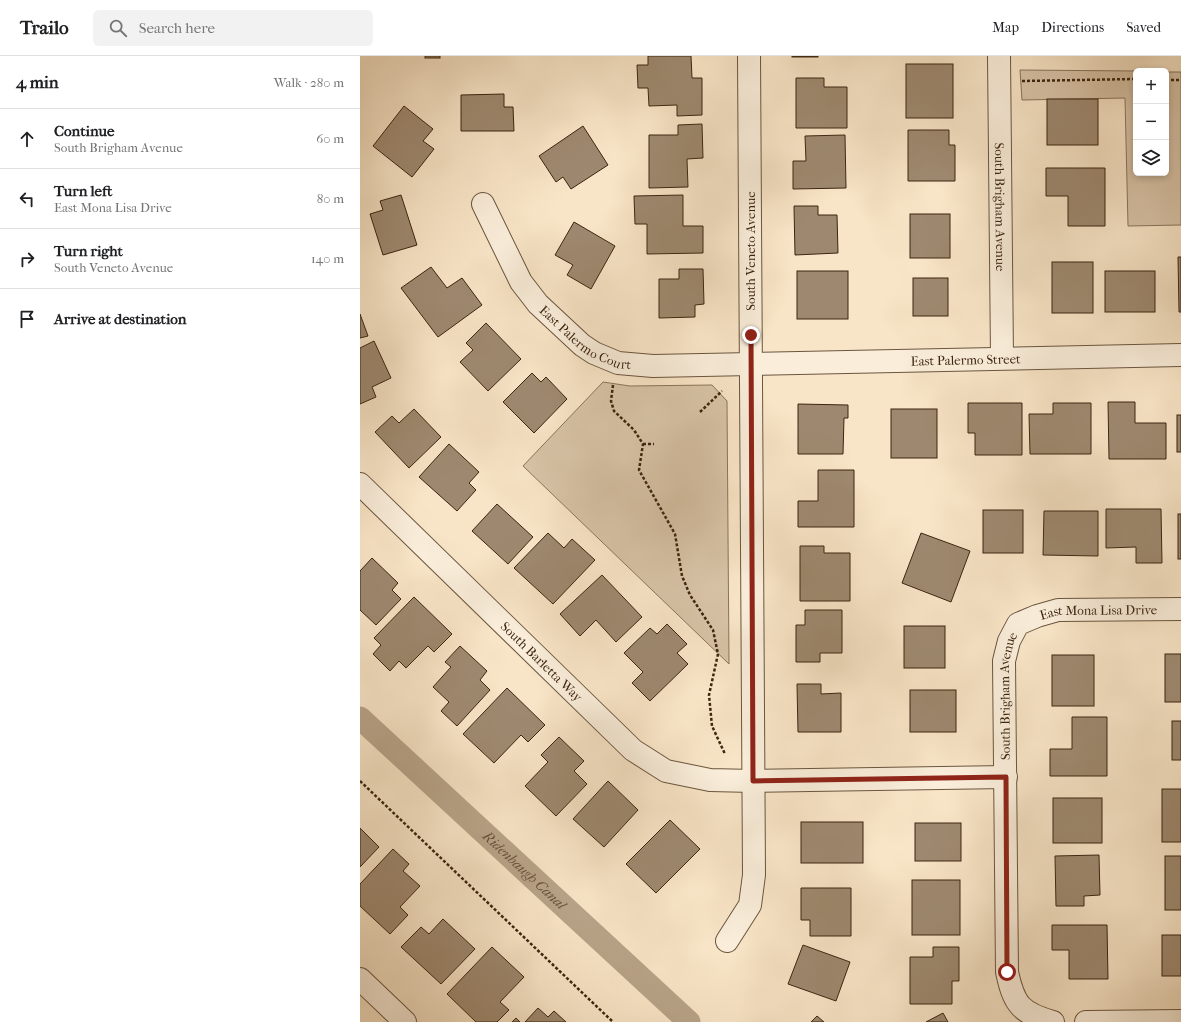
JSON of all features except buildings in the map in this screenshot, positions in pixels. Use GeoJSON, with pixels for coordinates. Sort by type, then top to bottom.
{"type":"FeatureCollection","features":[{"type":"Feature","properties":{"kind":"street","name":"South Veneto Avenue"},"geometry":{"type":"LineString","coordinates":[[727,941],[750,905],[754,875],[749,56]]}},
{"type":"Feature","properties":{"kind":"street","name":"South Brigham Avenue"},"geometry":{"type":"LineString","coordinates":[[999,56],[1002,358]]}},
{"type":"Feature","properties":{"kind":"street","name":"East Palermo Court"},"geometry":{"type":"LineString","coordinates":[[483,204],[521,282],[538,304],[594,353],[618,363],[653,366],[750,364]]}},
{"type":"Feature","properties":{"kind":"street","name":"East Palermo Street"},"geometry":{"type":"LineString","coordinates":[[750,364],[1181,355]]}},
{"type":"Feature","properties":{"kind":"street","name":"South Barletta Way"},"geometry":{"type":"LineString","coordinates":[[360,484],[633,750],[666,771],[710,780],[753,781]]}},
{"type":"Feature","properties":{"kind":"street","name":"East Mona Lisa Drive"},"geometry":{"type":"LineString","coordinates":[[1018,624],[1037,616],[1058,610],[1181,609]]}},
{"type":"Feature","properties":{"kind":"street","name":"South Brigham Avenue"},"geometry":{"type":"LineString","coordinates":[[1018,624],[1009,640],[1004,661],[1007,972],[1011,991],[1021,1008],[1036,1017],[1053,1022]]}},
{"type":"Feature","properties":{"kind":"street"},"geometry":{"type":"LineString","coordinates":[[753,781],[1006,777]]}},
{"type":"Feature","properties":{"kind":"street"},"geometry":{"type":"LineString","coordinates":[[360,979],[405,1022]]}},
{"type":"Feature","properties":{"kind":"street"},"geometry":{"type":"LineString","coordinates":[[1086,1022],[1181,1021]]}},
{"type":"Feature","properties":{"kind":"path"},"geometry":{"type":"LineString","coordinates":[[999,82],[1133,80]]}},
{"type":"Feature","properties":{"kind":"path"},"geometry":{"type":"LineString","coordinates":[[1169,80],[1181,80]]}},
{"type":"Feature","properties":{"kind":"path"},"geometry":{"type":"LineString","coordinates":[[614,378],[611,400],[614,412],[634,430],[643,444],[639,470],[675,534],[682,576],[690,595],[713,630],[718,654],[709,695],[712,726],[726,754]]}},
{"type":"Feature","properties":{"kind":"path"},"geometry":{"type":"LineString","coordinates":[[700,412],[722,391]]}},
{"type":"Feature","properties":{"kind":"path"},"geometry":{"type":"LineString","coordinates":[[643,444],[654,444]]}},
{"type":"Feature","properties":{"kind":"path"},"geometry":{"type":"LineString","coordinates":[[360,781],[613,1022]]}},
{"type":"Feature","properties":{"kind":"shaded area"},"geometry":{"type":"Polygon","coordinates":[[[1020,70],[1133,71],[1133,176],[1169,176],[1169,72],[1181,72],[1181,225],[1128,226],[1125,98],[1022,100],[1020,70]]]}},
{"type":"Feature","properties":{"kind":"shaded area"},"geometry":{"type":"Polygon","coordinates":[[[603,382],[630,386],[712,385],[727,401],[729,664],[523,466],[603,382]]]}},
{"type":"Feature","properties":{"kind":"waterway","name":"Ridenbaugh Canal"},"geometry":{"type":"LineString","coordinates":[[360,718],[689,1022]]}},
{"type":"Feature","properties":{"kind":"route"},"geometry":{"type":"LineString","coordinates":[[751,335],[753,781],[1006,777],[1007,972]]}}]}
